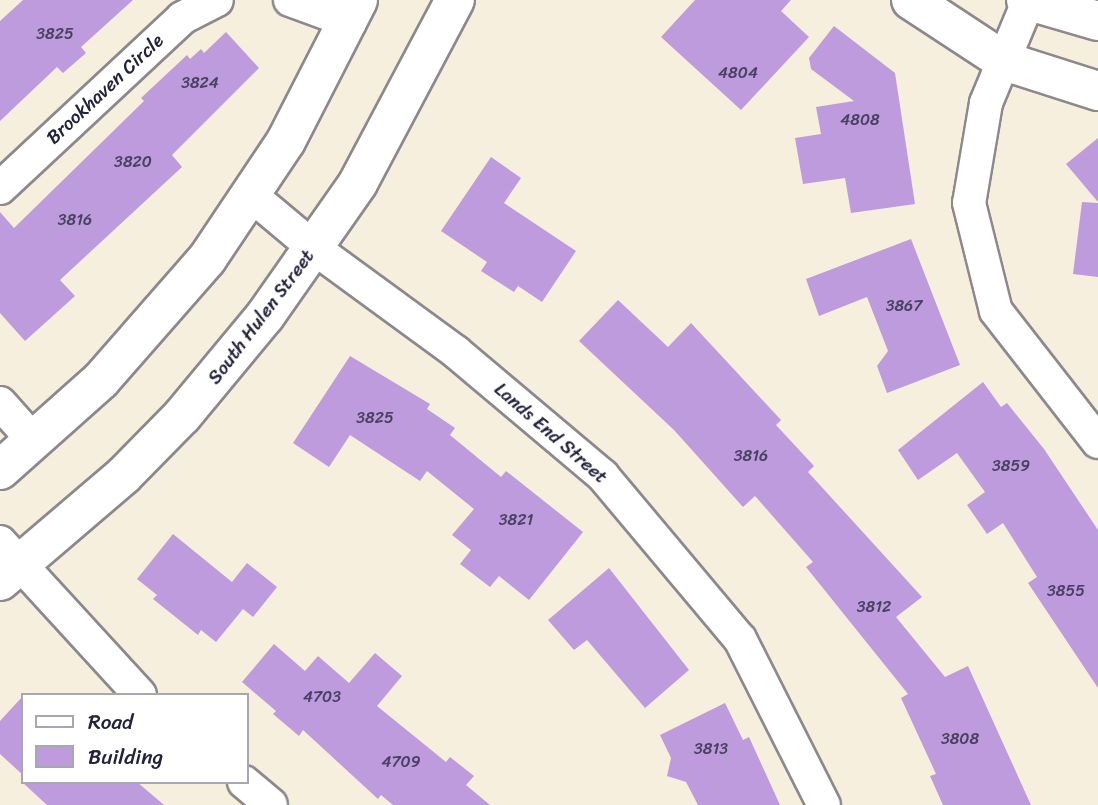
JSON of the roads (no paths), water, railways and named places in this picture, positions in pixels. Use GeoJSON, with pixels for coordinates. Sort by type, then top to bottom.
{"type":"FeatureCollection","features":[{"type":"Feature","properties":{"kind":"main road","name":"South Hulen Street"},"geometry":{"type":"LineString","coordinates":[[7,563],[124,475],[182,416],[265,316],[314,248],[393,124],[455,0]]}},
{"type":"Feature","properties":{"kind":"main road"},"geometry":{"type":"LineString","coordinates":[[911,0],[1004,61],[1098,92]]}},
{"type":"Feature","properties":{"kind":"main road"},"geometry":{"type":"LineString","coordinates":[[1027,1],[1098,21]]}},
{"type":"Feature","properties":{"kind":"main road"},"geometry":{"type":"LineString","coordinates":[[0,470],[101,380],[207,259],[252,196],[354,11]]}},
{"type":"Feature","properties":{"kind":"street","name":"Brookhaven Circle"},"geometry":{"type":"LineString","coordinates":[[0,188],[182,18],[217,0]]}},
{"type":"Feature","properties":{"kind":"street"},"geometry":{"type":"LineString","coordinates":[[290,0],[354,11]]}},
{"type":"Feature","properties":{"kind":"street"},"geometry":{"type":"LineString","coordinates":[[1027,1],[986,103],[969,203],[978,248],[996,311],[1098,442]]}},
{"type":"Feature","properties":{"kind":"street","name":"Lands End Street"},"geometry":{"type":"LineString","coordinates":[[252,196],[314,248],[456,352],[603,476],[740,639],[824,805]]}},
{"type":"Feature","properties":{"kind":"street"},"geometry":{"type":"LineString","coordinates":[[0,403],[33,440]]}},
{"type":"Feature","properties":{"kind":"street"},"geometry":{"type":"LineString","coordinates":[[7,563],[138,693]]}},
{"type":"Feature","properties":{"kind":"street"},"geometry":{"type":"LineString","coordinates":[[246,784],[271,805]]}}]}
